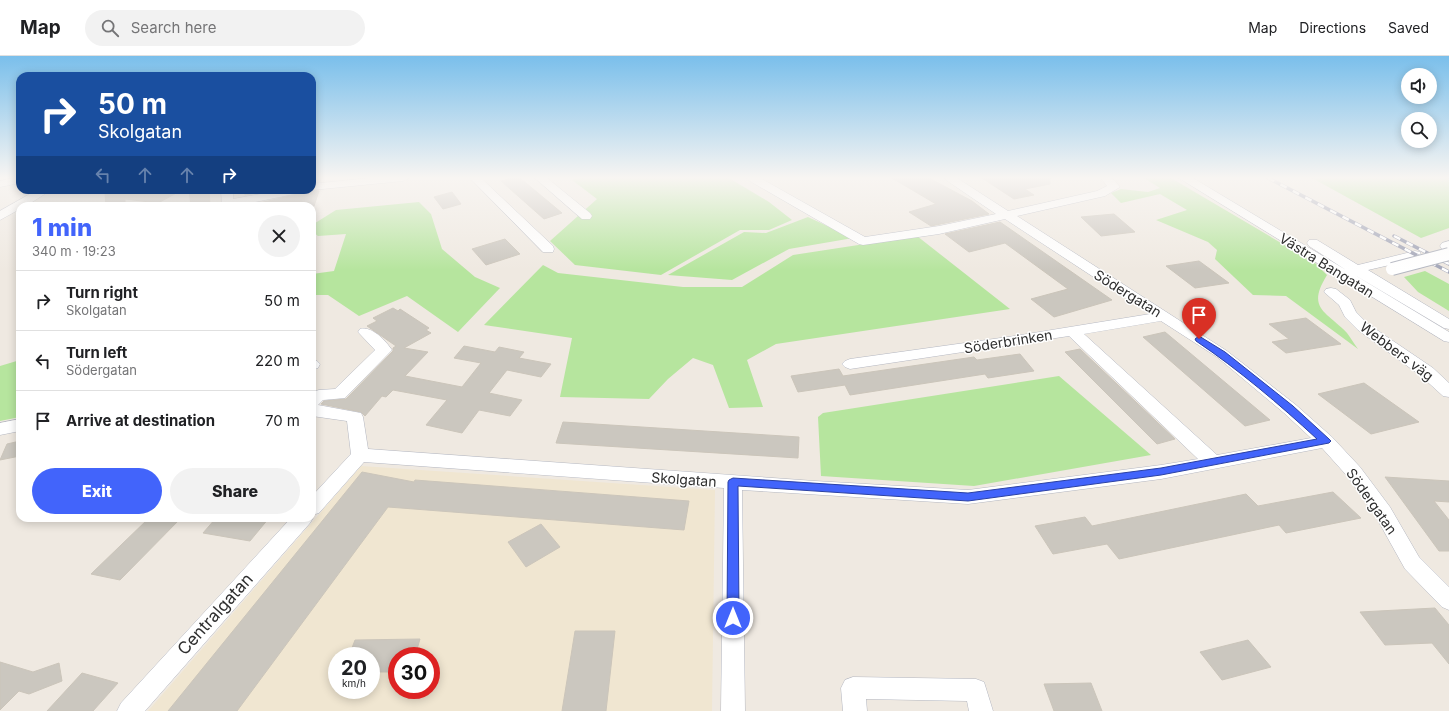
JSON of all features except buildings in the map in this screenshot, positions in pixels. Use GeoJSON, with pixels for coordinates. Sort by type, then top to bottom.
{"type":"FeatureCollection","features":[{"type":"Feature","properties":{"kind":"street"},"geometry":{"type":"LineString","coordinates":[[0,216],[13,209]]}},
{"type":"Feature","properties":{"kind":"street"},"geometry":{"type":"LineString","coordinates":[[506,209],[548,248]]}},
{"type":"Feature","properties":{"kind":"street"},"geometry":{"type":"LineString","coordinates":[[577,209],[586,216]]}},
{"type":"Feature","properties":{"kind":"street"},"geometry":{"type":"LineString","coordinates":[[805,209],[863,241],[939,230],[1030,209]]}},
{"type":"Feature","properties":{"kind":"street","name":"Södergatan"},"geometry":{"type":"LineString","coordinates":[[996,209],[1222,354],[1290,409],[1326,441],[1354,472],[1383,512],[1412,563],[1449,601]]}},
{"type":"Feature","properties":{"kind":"street","name":"Västra Bangatan"},"geometry":{"type":"LineString","coordinates":[[1235,209],[1449,338]]}},
{"type":"Feature","properties":{"kind":"street","name":"Västra Bangatan"},"geometry":{"type":"LineString","coordinates":[[1254,209],[1357,268],[1449,325]]}},
{"type":"Feature","properties":{"kind":"street"},"geometry":{"type":"LineString","coordinates":[[1323,249],[1381,263],[1448,249]]}},
{"type":"Feature","properties":{"kind":"street"},"geometry":{"type":"LineString","coordinates":[[1331,292],[1335,282],[1342,274],[1357,268],[1448,249]]}},
{"type":"Feature","properties":{"kind":"street"},"geometry":{"type":"LineString","coordinates":[[1331,292],[1345,289],[1369,276],[1381,263]]}},
{"type":"Feature","properties":{"kind":"street","name":"Webbers väg"},"geometry":{"type":"LineString","coordinates":[[1331,292],[1345,303],[1350,314],[1363,327],[1427,372],[1449,392]]}},
{"type":"Feature","properties":{"kind":"street","name":"Söderbrinken"},"geometry":{"type":"LineString","coordinates":[[850,364],[1015,341],[1072,330],[1165,316]]}},
{"type":"Feature","properties":{"kind":"street"},"geometry":{"type":"LineString","coordinates":[[1072,330],[1213,462]]}},
{"type":"Feature","properties":{"kind":"street"},"geometry":{"type":"LineString","coordinates":[[316,397],[318,395],[339,394],[384,350],[365,332]]}},
{"type":"Feature","properties":{"kind":"street"},"geometry":{"type":"LineString","coordinates":[[316,411],[355,416],[360,455],[316,501]]}},
{"type":"Feature","properties":{"kind":"street"},"geometry":{"type":"LineString","coordinates":[[0,429],[16,425]]}},
{"type":"Feature","properties":{"kind":"street","name":"Skolgatan"},"geometry":{"type":"LineString","coordinates":[[360,455],[733,482],[968,497],[1161,472],[1326,441]]}},
{"type":"Feature","properties":{"kind":"street"},"geometry":{"type":"LineString","coordinates":[[733,482],[733,711]]}},
{"type":"Feature","properties":{"kind":"street","name":"Centralgatan"},"geometry":{"type":"LineString","coordinates":[[129,711],[299,522]]}},
{"type":"Feature","properties":{"kind":"street"},"geometry":{"type":"LineString","coordinates":[[855,711],[853,688],[976,690],[981,711]]}},
{"type":"Feature","properties":{"kind":"shaded area"},"geometry":{"type":"Polygon","coordinates":[[[361,466],[715,490],[712,711],[148,711],[312,522],[316,522],[316,518],[361,466]]]}},
{"type":"Feature","properties":{"kind":"green space"},"geometry":{"type":"Polygon","coordinates":[[[426,209],[431,214],[442,249],[475,277],[500,288],[458,332],[407,296],[359,316],[328,295],[316,295],[316,273],[334,271],[346,234],[318,236],[316,234],[316,222],[336,210],[426,209]]]}},
{"type":"Feature","properties":{"kind":"green space"},"geometry":{"type":"Polygon","coordinates":[[[586,209],[777,209],[792,220],[769,230],[740,230],[661,275],[575,265],[550,241],[586,209]]]}},
{"type":"Feature","properties":{"kind":"green space"},"geometry":{"type":"Polygon","coordinates":[[[1185,209],[1223,209],[1315,263],[1327,275],[1318,295],[1321,308],[1347,333],[1358,349],[1286,296],[1253,295],[1215,259],[1217,250],[1208,242],[1156,220],[1187,210],[1185,209]]]}},
{"type":"Feature","properties":{"kind":"green space"},"geometry":{"type":"Polygon","coordinates":[[[1368,209],[1449,209],[1449,228],[1421,238],[1368,209]]]}},
{"type":"Feature","properties":{"kind":"green space"},"geometry":{"type":"Polygon","coordinates":[[[808,217],[853,238],[789,249],[732,280],[668,275],[744,232],[766,233],[808,217]]]}},
{"type":"Feature","properties":{"kind":"green space"},"geometry":{"type":"Polygon","coordinates":[[[917,236],[1010,309],[776,344],[747,360],[763,407],[729,408],[713,365],[693,358],[668,379],[649,399],[560,397],[572,338],[484,325],[543,265],[558,273],[683,287],[742,287],[793,255],[917,236]]]}},
{"type":"Feature","properties":{"kind":"green space"},"geometry":{"type":"Polygon","coordinates":[[[1425,271],[1449,284],[1449,311],[1418,292],[1404,277],[1425,271]]]}},
{"type":"Feature","properties":{"kind":"green space"},"geometry":{"type":"Polygon","coordinates":[[[16,361],[16,418],[0,421],[0,366],[16,361]]]}},
{"type":"Feature","properties":{"kind":"green space"},"geometry":{"type":"Polygon","coordinates":[[[1059,376],[1151,455],[974,486],[821,476],[818,417],[823,413],[1059,376]]]}},
{"type":"Feature","properties":{"kind":"railway"},"geometry":{"type":"LineString","coordinates":[[1327,209],[1449,272]]}},
{"type":"Feature","properties":{"kind":"railway"},"geometry":{"type":"LineString","coordinates":[[1394,236],[1449,264]]}},
{"type":"Feature","properties":{"kind":"route"},"geometry":{"type":"LineString","coordinates":[[733,618],[733,482],[968,497],[1161,472],[1326,441],[1290,409],[1222,354],[1199,339]]}}]}
